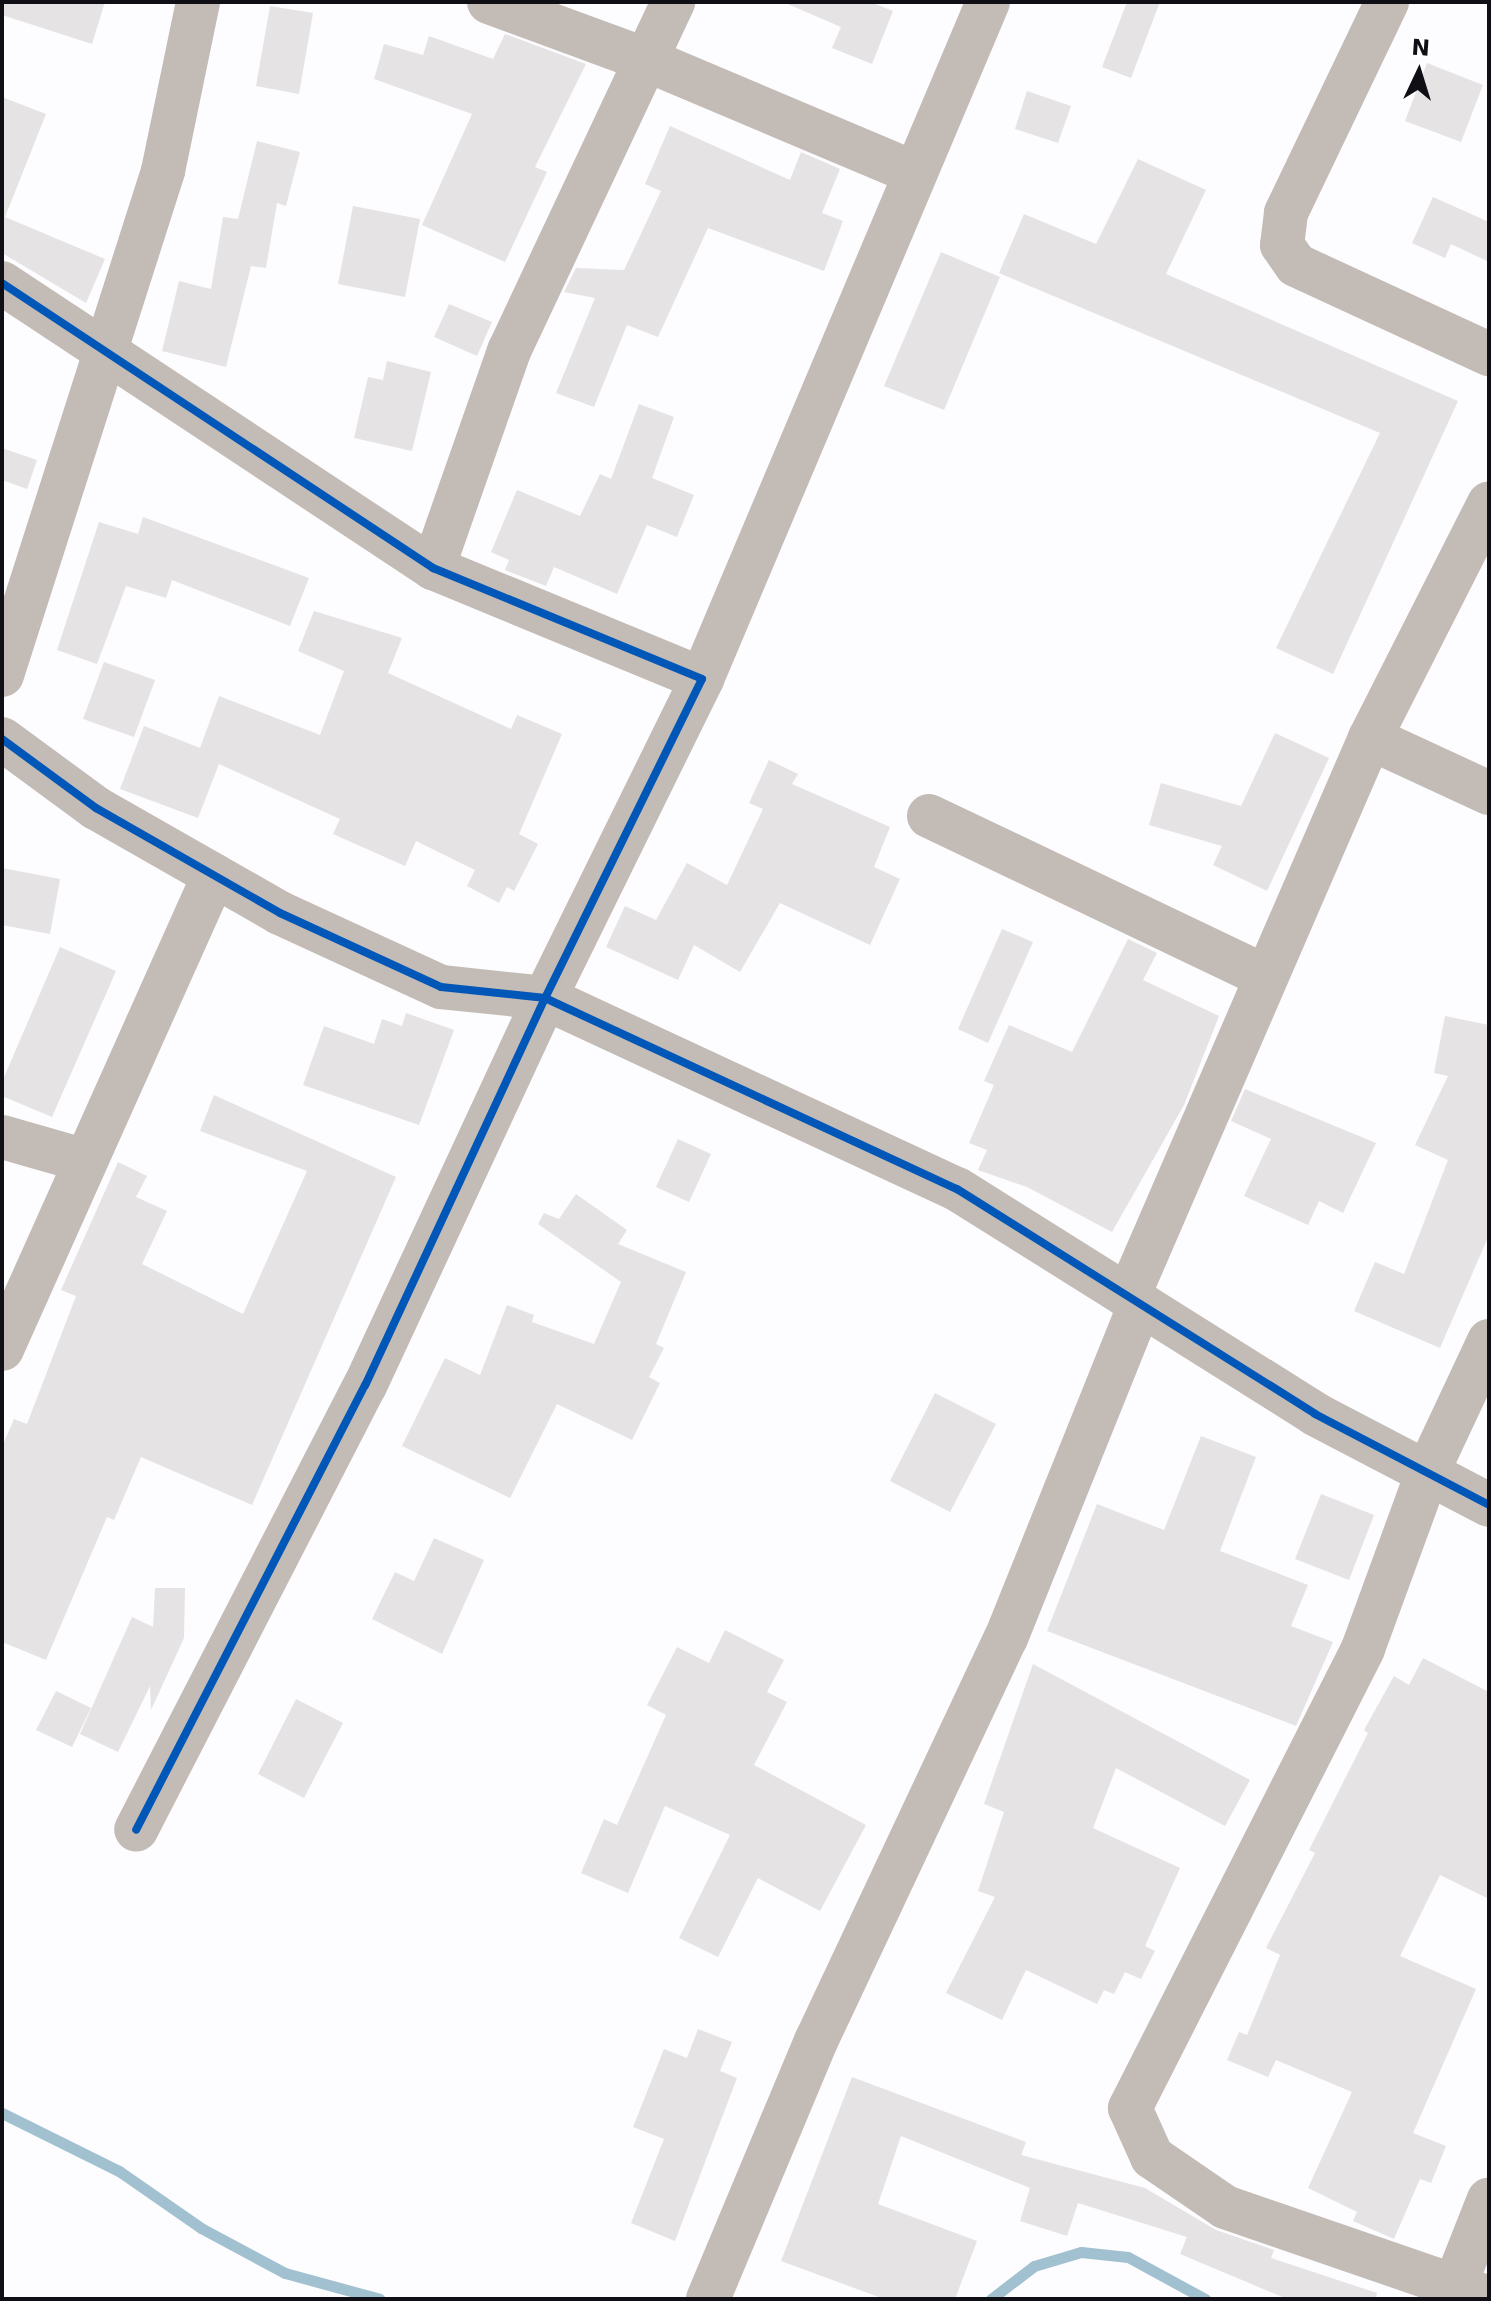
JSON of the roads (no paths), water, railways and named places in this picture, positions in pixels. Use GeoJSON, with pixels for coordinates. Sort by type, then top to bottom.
{"type":"FeatureCollection","features":[{"type":"Feature","properties":{"kind":"street"},"geometry":{"type":"LineString","coordinates":[[2,675],[163,171],[198,2]]}},
{"type":"Feature","properties":{"kind":"street"},"geometry":{"type":"LineString","coordinates":[[489,2],[647,60],[914,173]]}},
{"type":"Feature","properties":{"kind":"street"},"geometry":{"type":"LineString","coordinates":[[433,568],[509,351],[673,2]]}},
{"type":"Feature","properties":{"kind":"street"},"geometry":{"type":"LineString","coordinates":[[136,1830],[365,1385],[545,998],[702,679],[988,2]]}},
{"type":"Feature","properties":{"kind":"street"},"geometry":{"type":"LineString","coordinates":[[1387,2],[1286,213],[1282,245],[1296,265],[1489,354]]}},
{"type":"Feature","properties":{"kind":"street"},"geometry":{"type":"LineString","coordinates":[[2,283],[433,568],[702,679]]}},
{"type":"Feature","properties":{"kind":"street"},"geometry":{"type":"LineString","coordinates":[[708,2299],[816,2041],[1006,1638],[1134,1301],[1263,975],[1370,738],[1489,503]]}},
{"type":"Feature","properties":{"kind":"street"},"geometry":{"type":"LineString","coordinates":[[1370,738],[1489,793]]}},
{"type":"Feature","properties":{"kind":"street"},"geometry":{"type":"LineString","coordinates":[[2,739],[96,808],[214,875],[441,987],[545,998],[957,1189],[1315,1414],[1489,1505]]}},
{"type":"Feature","properties":{"kind":"street"},"geometry":{"type":"LineString","coordinates":[[929,816],[1263,975]]}},
{"type":"Feature","properties":{"kind":"street"},"geometry":{"type":"LineString","coordinates":[[2,1349],[214,875]]}},
{"type":"Feature","properties":{"kind":"street"},"geometry":{"type":"LineString","coordinates":[[2,1137],[86,1161]]}},
{"type":"Feature","properties":{"kind":"street"},"geometry":{"type":"LineString","coordinates":[[1489,1341],[1428,1471],[1363,1649],[1130,2108],[1152,2157],[1225,2207],[1472,2291],[1489,2199]]}},
{"type":"Feature","properties":{"kind":"waterway"},"geometry":{"type":"LineString","coordinates":[[2,2113],[119,2171],[201,2228],[285,2273],[380,2299]]}},
{"type":"Feature","properties":{"kind":"waterway"},"geometry":{"type":"LineString","coordinates":[[991,2299],[1034,2266],[1081,2252],[1128,2257],[1205,2299]]}}]}
